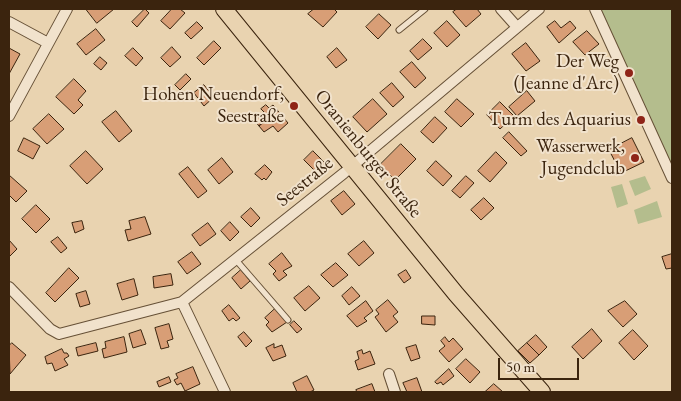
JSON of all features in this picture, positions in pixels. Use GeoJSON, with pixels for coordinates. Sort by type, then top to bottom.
{"type":"FeatureCollection","features":[{"type":"Feature","properties":{"kind":"main road","name":"Oranienburger Straße"},"geometry":{"type":"LineString","coordinates":[[224,9],[482,324],[542,392]]}},
{"type":"Feature","properties":{"kind":"street"},"geometry":{"type":"LineString","coordinates":[[9,116],[67,9]]}},
{"type":"Feature","properties":{"kind":"street"},"geometry":{"type":"LineString","coordinates":[[501,9],[516,27]]}},
{"type":"Feature","properties":{"kind":"street","name":"Seestraße"},"geometry":{"type":"LineString","coordinates":[[9,287],[50,330],[59,334],[182,302],[352,166],[539,9]]}},
{"type":"Feature","properties":{"kind":"street"},"geometry":{"type":"LineString","coordinates":[[595,9],[672,178]]}},
{"type":"Feature","properties":{"kind":"street"},"geometry":{"type":"LineString","coordinates":[[9,22],[48,43]]}},
{"type":"Feature","properties":{"kind":"street"},"geometry":{"type":"LineString","coordinates":[[182,302],[225,392]]}},
{"type":"Feature","properties":{"kind":"street"},"geometry":{"type":"LineString","coordinates":[[389,374],[395,392]]}},
{"type":"Feature","properties":{"kind":"lane"},"geometry":{"type":"LineString","coordinates":[[399,30],[425,9]]}},
{"type":"Feature","properties":{"kind":"lane"},"geometry":{"type":"LineString","coordinates":[[236,260],[288,320]]}},
{"type":"Feature","properties":{"kind":"green space"},"geometry":{"type":"Polygon","coordinates":[[[597,9],[672,9],[672,169],[597,9]]]}},
{"type":"Feature","properties":{"kind":"green space"},"geometry":{"type":"Polygon","coordinates":[[[645,176],[651,189],[635,196],[629,181],[645,176]]]}},
{"type":"Feature","properties":{"kind":"green space"},"geometry":{"type":"Polygon","coordinates":[[[622,184],[628,204],[617,208],[611,187],[622,184]]]}},
{"type":"Feature","properties":{"kind":"green space"},"geometry":{"type":"Polygon","coordinates":[[[657,201],[662,217],[638,224],[634,210],[657,201]]]}},
{"type":"Feature","properties":{"kind":"building"},"geometry":{"type":"Polygon","coordinates":[[[86,9],[114,9],[97,23],[86,9]]]}},
{"type":"Feature","properties":{"kind":"building"},"geometry":{"type":"Polygon","coordinates":[[[145,9],[149,13],[137,27],[132,22],[145,9]]]}},
{"type":"Feature","properties":{"kind":"building"},"geometry":{"type":"Polygon","coordinates":[[[172,9],[180,9],[185,13],[170,29],[161,21],[172,9]]]}},
{"type":"Feature","properties":{"kind":"building"},"geometry":{"type":"Polygon","coordinates":[[[314,9],[334,9],[337,12],[323,27],[308,14],[314,9]]]}},
{"type":"Feature","properties":{"kind":"building"},"geometry":{"type":"Polygon","coordinates":[[[457,9],[477,9],[481,14],[466,27],[453,12],[457,9]]]}},
{"type":"Feature","properties":{"kind":"building"},"geometry":{"type":"Polygon","coordinates":[[[379,14],[391,25],[378,39],[366,27],[379,14]]]}},
{"type":"Feature","properties":{"kind":"building"},"geometry":{"type":"Polygon","coordinates":[[[447,21],[460,35],[447,47],[434,33],[447,21]]]}},
{"type":"Feature","properties":{"kind":"building"},"geometry":{"type":"Polygon","coordinates":[[[555,21],[561,28],[570,21],[576,28],[559,43],[547,27],[555,21]]]}},
{"type":"Feature","properties":{"kind":"building"},"geometry":{"type":"Polygon","coordinates":[[[197,22],[203,28],[191,39],[185,33],[197,22]]]}},
{"type":"Feature","properties":{"kind":"building"},"geometry":{"type":"Polygon","coordinates":[[[96,29],[105,40],[86,55],[77,44],[96,29]]]}},
{"type":"Feature","properties":{"kind":"building"},"geometry":{"type":"Polygon","coordinates":[[[587,31],[599,44],[585,55],[573,42],[587,31]]]}},
{"type":"Feature","properties":{"kind":"building"},"geometry":{"type":"Polygon","coordinates":[[[423,39],[432,48],[418,60],[410,51],[423,39]]]}},
{"type":"Feature","properties":{"kind":"building"},"geometry":{"type":"Polygon","coordinates":[[[214,41],[221,48],[204,65],[197,58],[214,41]]]}},
{"type":"Feature","properties":{"kind":"building"},"geometry":{"type":"Polygon","coordinates":[[[526,43],[540,61],[526,71],[512,54],[526,43]]]}},
{"type":"Feature","properties":{"kind":"building"},"geometry":{"type":"Polygon","coordinates":[[[172,47],[181,57],[170,67],[161,58],[172,47]]]}},
{"type":"Feature","properties":{"kind":"building"},"geometry":{"type":"Polygon","coordinates":[[[9,48],[20,54],[9,74],[9,48]]]}},
{"type":"Feature","properties":{"kind":"building"},"geometry":{"type":"Polygon","coordinates":[[[133,48],[143,58],[136,66],[125,56],[133,48]]]}},
{"type":"Feature","properties":{"kind":"building"},"geometry":{"type":"Polygon","coordinates":[[[337,48],[347,60],[336,68],[327,57],[337,48]]]}},
{"type":"Feature","properties":{"kind":"building"},"geometry":{"type":"Polygon","coordinates":[[[100,57],[107,63],[101,70],[94,64],[100,57]]]}},
{"type":"Feature","properties":{"kind":"building"},"geometry":{"type":"Polygon","coordinates":[[[412,62],[426,78],[415,88],[400,72],[412,62]]]}},
{"type":"Feature","properties":{"kind":"building"},"geometry":{"type":"Polygon","coordinates":[[[186,74],[191,79],[180,90],[175,85],[186,74]]]}},
{"type":"Feature","properties":{"kind":"building"},"geometry":{"type":"Polygon","coordinates":[[[74,79],[86,91],[78,100],[83,105],[74,114],[56,97],[74,79]]]}},
{"type":"Feature","properties":{"kind":"building"},"geometry":{"type":"Polygon","coordinates":[[[392,83],[404,97],[393,107],[380,93],[392,83]]]}},
{"type":"Feature","properties":{"kind":"building"},"geometry":{"type":"Polygon","coordinates":[[[204,85],[214,97],[204,106],[194,93],[204,85]]]}},
{"type":"Feature","properties":{"kind":"building"},"geometry":{"type":"Polygon","coordinates":[[[527,91],[535,101],[517,116],[509,107],[527,91]]]}},
{"type":"Feature","properties":{"kind":"building"},"geometry":{"type":"Polygon","coordinates":[[[373,99],[387,114],[367,132],[353,117],[373,99]]]}},
{"type":"Feature","properties":{"kind":"building"},"geometry":{"type":"Polygon","coordinates":[[[457,99],[474,114],[461,127],[445,112],[457,99]]]}},
{"type":"Feature","properties":{"kind":"building"},"geometry":{"type":"Polygon","coordinates":[[[500,102],[514,116],[500,129],[487,115],[500,102]]]}},
{"type":"Feature","properties":{"kind":"building"},"geometry":{"type":"Polygon","coordinates":[[[266,105],[269,108],[273,105],[278,111],[259,126],[255,121],[264,112],[261,109],[266,105]]]}},
{"type":"Feature","properties":{"kind":"building"},"geometry":{"type":"Polygon","coordinates":[[[116,111],[132,131],[119,142],[102,122],[116,111]]]}},
{"type":"Feature","properties":{"kind":"building"},"geometry":{"type":"Polygon","coordinates":[[[278,111],[288,123],[278,132],[273,126],[264,132],[259,126],[278,111]]]}},
{"type":"Feature","properties":{"kind":"building"},"geometry":{"type":"Polygon","coordinates":[[[49,114],[64,129],[47,144],[33,129],[49,114]]]}},
{"type":"Feature","properties":{"kind":"building"},"geometry":{"type":"Polygon","coordinates":[[[435,117],[447,128],[433,143],[421,132],[435,117]]]}},
{"type":"Feature","properties":{"kind":"building"},"geometry":{"type":"Polygon","coordinates":[[[509,132],[527,151],[521,156],[503,138],[509,132]]]}},
{"type":"Feature","properties":{"kind":"building"},"geometry":{"type":"Polygon","coordinates":[[[24,138],[40,146],[33,159],[18,151],[24,138]]]}},
{"type":"Feature","properties":{"kind":"building"},"geometry":{"type":"Polygon","coordinates":[[[632,138],[644,162],[621,173],[609,150],[632,138]]]}},
{"type":"Feature","properties":{"kind":"building"},"geometry":{"type":"Polygon","coordinates":[[[401,144],[416,159],[395,180],[380,165],[401,144]]]}},
{"type":"Feature","properties":{"kind":"building"},"geometry":{"type":"Polygon","coordinates":[[[86,151],[103,169],[87,184],[70,166],[86,151]]]}},
{"type":"Feature","properties":{"kind":"building"},"geometry":{"type":"Polygon","coordinates":[[[313,151],[326,164],[317,173],[304,160],[313,151]]]}},
{"type":"Feature","properties":{"kind":"building"},"geometry":{"type":"Polygon","coordinates":[[[496,152],[507,163],[490,182],[478,171],[496,152]]]}},
{"type":"Feature","properties":{"kind":"building"},"geometry":{"type":"Polygon","coordinates":[[[222,158],[233,172],[219,184],[208,170],[222,158]]]}},
{"type":"Feature","properties":{"kind":"building"},"geometry":{"type":"Polygon","coordinates":[[[436,161],[452,176],[443,186],[427,171],[436,161]]]}},
{"type":"Feature","properties":{"kind":"building"},"geometry":{"type":"Polygon","coordinates":[[[265,165],[272,172],[266,180],[264,178],[262,180],[255,174],[265,165]]]}},
{"type":"Feature","properties":{"kind":"building"},"geometry":{"type":"Polygon","coordinates":[[[188,167],[207,191],[198,198],[179,174],[188,167]]]}},
{"type":"Feature","properties":{"kind":"building"},"geometry":{"type":"Polygon","coordinates":[[[9,175],[27,191],[16,202],[9,195],[9,175]]]}},
{"type":"Feature","properties":{"kind":"building"},"geometry":{"type":"Polygon","coordinates":[[[466,176],[474,183],[460,198],[452,191],[466,176]]]}},
{"type":"Feature","properties":{"kind":"building"},"geometry":{"type":"Polygon","coordinates":[[[344,191],[355,204],[342,215],[331,201],[344,191]]]}},
{"type":"Feature","properties":{"kind":"building"},"geometry":{"type":"Polygon","coordinates":[[[484,198],[494,208],[481,220],[471,210],[484,198]]]}},
{"type":"Feature","properties":{"kind":"building"},"geometry":{"type":"Polygon","coordinates":[[[36,205],[50,219],[36,233],[22,219],[36,205]]]}},
{"type":"Feature","properties":{"kind":"building"},"geometry":{"type":"Polygon","coordinates":[[[251,208],[260,218],[251,227],[241,217],[251,208]]]}},
{"type":"Feature","properties":{"kind":"building"},"geometry":{"type":"Polygon","coordinates":[[[145,217],[151,234],[128,241],[125,230],[131,229],[129,221],[145,217]]]}},
{"type":"Feature","properties":{"kind":"building"},"geometry":{"type":"Polygon","coordinates":[[[82,221],[84,229],[75,233],[72,223],[82,221]]]}},
{"type":"Feature","properties":{"kind":"building"},"geometry":{"type":"Polygon","coordinates":[[[230,222],[239,232],[230,241],[221,231],[230,222]]]}},
{"type":"Feature","properties":{"kind":"building"},"geometry":{"type":"Polygon","coordinates":[[[208,223],[216,234],[200,246],[192,235],[208,223]]]}},
{"type":"Feature","properties":{"kind":"building"},"geometry":{"type":"Polygon","coordinates":[[[58,237],[67,248],[61,253],[51,242],[58,237]]]}},
{"type":"Feature","properties":{"kind":"building"},"geometry":{"type":"Polygon","coordinates":[[[9,240],[17,249],[9,257],[9,240]]]}},
{"type":"Feature","properties":{"kind":"building"},"geometry":{"type":"Polygon","coordinates":[[[364,241],[374,253],[359,266],[348,254],[364,241]]]}},
{"type":"Feature","properties":{"kind":"building"},"geometry":{"type":"Polygon","coordinates":[[[192,252],[201,264],[187,274],[178,262],[192,252]]]}},
{"type":"Feature","properties":{"kind":"building"},"geometry":{"type":"Polygon","coordinates":[[[282,253],[292,266],[283,271],[287,275],[279,281],[273,274],[276,271],[269,264],[282,253]]]}},
{"type":"Feature","properties":{"kind":"building"},"geometry":{"type":"Polygon","coordinates":[[[672,254],[672,268],[666,269],[662,257],[672,254]]]}},
{"type":"Feature","properties":{"kind":"building"},"geometry":{"type":"Polygon","coordinates":[[[336,263],[348,275],[333,287],[321,275],[336,263]]]}},
{"type":"Feature","properties":{"kind":"building"},"geometry":{"type":"Polygon","coordinates":[[[69,268],[79,278],[55,302],[46,293],[69,268]]]}},
{"type":"Feature","properties":{"kind":"building"},"geometry":{"type":"Polygon","coordinates":[[[241,270],[250,281],[241,289],[232,278],[241,270]]]}},
{"type":"Feature","properties":{"kind":"building"},"geometry":{"type":"Polygon","coordinates":[[[406,270],[411,278],[404,283],[398,275],[406,270]]]}},
{"type":"Feature","properties":{"kind":"building"},"geometry":{"type":"Polygon","coordinates":[[[171,274],[173,285],[154,288],[153,277],[171,274]]]}},
{"type":"Feature","properties":{"kind":"building"},"geometry":{"type":"Polygon","coordinates":[[[134,279],[138,295],[122,300],[117,284],[134,279]]]}},
{"type":"Feature","properties":{"kind":"building"},"geometry":{"type":"Polygon","coordinates":[[[309,286],[320,298],[305,311],[294,298],[309,286]]]}},
{"type":"Feature","properties":{"kind":"building"},"geometry":{"type":"Polygon","coordinates":[[[352,287],[360,296],[349,305],[342,296],[352,287]]]}},
{"type":"Feature","properties":{"kind":"building"},"geometry":{"type":"Polygon","coordinates":[[[86,291],[90,304],[80,307],[76,294],[86,291]]]}},
{"type":"Feature","properties":{"kind":"building"},"geometry":{"type":"Polygon","coordinates":[[[388,300],[398,312],[393,316],[398,322],[386,332],[375,317],[379,314],[376,310],[388,300]]]}},
{"type":"Feature","properties":{"kind":"building"},"geometry":{"type":"Polygon","coordinates":[[[366,301],[373,311],[364,318],[367,321],[357,327],[347,316],[366,301]]]}},
{"type":"Feature","properties":{"kind":"building"},"geometry":{"type":"Polygon","coordinates":[[[625,301],[637,314],[623,327],[608,311],[625,301]]]}},
{"type":"Feature","properties":{"kind":"building"},"geometry":{"type":"Polygon","coordinates":[[[229,305],[240,318],[236,321],[233,318],[229,321],[222,311],[229,305]]]}},
{"type":"Feature","properties":{"kind":"building"},"geometry":{"type":"Polygon","coordinates":[[[276,308],[287,322],[272,332],[266,325],[269,322],[265,318],[276,308]]]}},
{"type":"Feature","properties":{"kind":"building"},"geometry":{"type":"Polygon","coordinates":[[[422,316],[435,316],[435,325],[422,324],[422,316]]]}},
{"type":"Feature","properties":{"kind":"building"},"geometry":{"type":"Polygon","coordinates":[[[294,321],[302,329],[297,333],[290,325],[294,321]]]}},
{"type":"Feature","properties":{"kind":"building"},"geometry":{"type":"Polygon","coordinates":[[[169,324],[173,339],[167,341],[169,347],[161,349],[155,328],[169,324]]]}},
{"type":"Feature","properties":{"kind":"building"},"geometry":{"type":"Polygon","coordinates":[[[592,329],[602,341],[583,359],[572,347],[592,329]]]}},
{"type":"Feature","properties":{"kind":"building"},"geometry":{"type":"Polygon","coordinates":[[[141,330],[146,344],[133,348],[129,334],[141,330]]]}},
{"type":"Feature","properties":{"kind":"building"},"geometry":{"type":"Polygon","coordinates":[[[633,330],[648,346],[634,360],[619,343],[633,330]]]}},
{"type":"Feature","properties":{"kind":"building"},"geometry":{"type":"Polygon","coordinates":[[[244,332],[252,341],[246,347],[238,337],[244,332]]]}},
{"type":"Feature","properties":{"kind":"building"},"geometry":{"type":"Polygon","coordinates":[[[536,335],[547,347],[539,355],[527,343],[536,335]]]}},
{"type":"Feature","properties":{"kind":"building"},"geometry":{"type":"Polygon","coordinates":[[[124,337],[127,352],[104,358],[102,349],[106,348],[105,342],[124,337]]]}},
{"type":"Feature","properties":{"kind":"building"},"geometry":{"type":"Polygon","coordinates":[[[445,337],[449,342],[453,338],[463,349],[449,362],[439,351],[445,346],[441,341],[445,337]]]}},
{"type":"Feature","properties":{"kind":"building"},"geometry":{"type":"Polygon","coordinates":[[[12,343],[26,355],[10,374],[9,346],[12,343]]]}},
{"type":"Feature","properties":{"kind":"building"},"geometry":{"type":"Polygon","coordinates":[[[96,343],[98,351],[78,356],[76,348],[96,343]]]}},
{"type":"Feature","properties":{"kind":"building"},"geometry":{"type":"Polygon","coordinates":[[[527,343],[539,355],[530,363],[518,351],[527,343]]]}},
{"type":"Feature","properties":{"kind":"building"},"geometry":{"type":"Polygon","coordinates":[[[274,344],[274,348],[282,345],[286,356],[273,361],[266,348],[274,344]]]}},
{"type":"Feature","properties":{"kind":"building"},"geometry":{"type":"Polygon","coordinates":[[[416,345],[420,358],[411,361],[406,348],[416,345]]]}},
{"type":"Feature","properties":{"kind":"building"},"geometry":{"type":"Polygon","coordinates":[[[62,349],[69,356],[64,359],[68,365],[55,371],[52,363],[47,364],[45,357],[62,349]]]}},
{"type":"Feature","properties":{"kind":"building"},"geometry":{"type":"Polygon","coordinates":[[[362,350],[363,354],[370,351],[375,364],[358,370],[355,361],[359,359],[357,352],[362,350]]]}},
{"type":"Feature","properties":{"kind":"building"},"geometry":{"type":"Polygon","coordinates":[[[466,359],[480,372],[470,383],[456,369],[466,359]]]}},
{"type":"Feature","properties":{"kind":"building"},"geometry":{"type":"Polygon","coordinates":[[[193,367],[200,384],[185,391],[181,383],[177,385],[174,380],[178,378],[176,374],[193,367]]]}},
{"type":"Feature","properties":{"kind":"building"},"geometry":{"type":"Polygon","coordinates":[[[449,369],[454,376],[443,385],[441,382],[437,384],[435,382],[449,369]]]}},
{"type":"Feature","properties":{"kind":"building"},"geometry":{"type":"Polygon","coordinates":[[[307,376],[314,390],[310,392],[297,392],[293,383],[307,376]]]}},
{"type":"Feature","properties":{"kind":"building"},"geometry":{"type":"Polygon","coordinates":[[[169,377],[171,382],[159,387],[157,382],[169,377]]]}},
{"type":"Feature","properties":{"kind":"building"},"geometry":{"type":"Polygon","coordinates":[[[417,378],[422,392],[407,392],[403,383],[417,378]]]}},
{"type":"Feature","properties":{"kind":"building"},"geometry":{"type":"Polygon","coordinates":[[[372,384],[375,392],[357,392],[356,390],[372,384]]]}},
{"type":"Feature","properties":{"kind":"building"},"geometry":{"type":"Polygon","coordinates":[[[494,384],[503,392],[485,392],[494,384]]]}},
{"type":"Feature","properties":{"kind":"place","name":"Der Weg (Jeanne d'Arc)"},"geometry":{"type":"Point","coordinates":[629,73]}},
{"type":"Feature","properties":{"kind":"place","name":"Hohen Neuendorf, Seestraße"},"geometry":{"type":"Point","coordinates":[294,106]}},
{"type":"Feature","properties":{"kind":"place","name":"Turm des Aquarius"},"geometry":{"type":"Point","coordinates":[641,120]}},
{"type":"Feature","properties":{"kind":"place","name":"Wasserwerk, Jugendclub"},"geometry":{"type":"Point","coordinates":[635,158]}}]}
